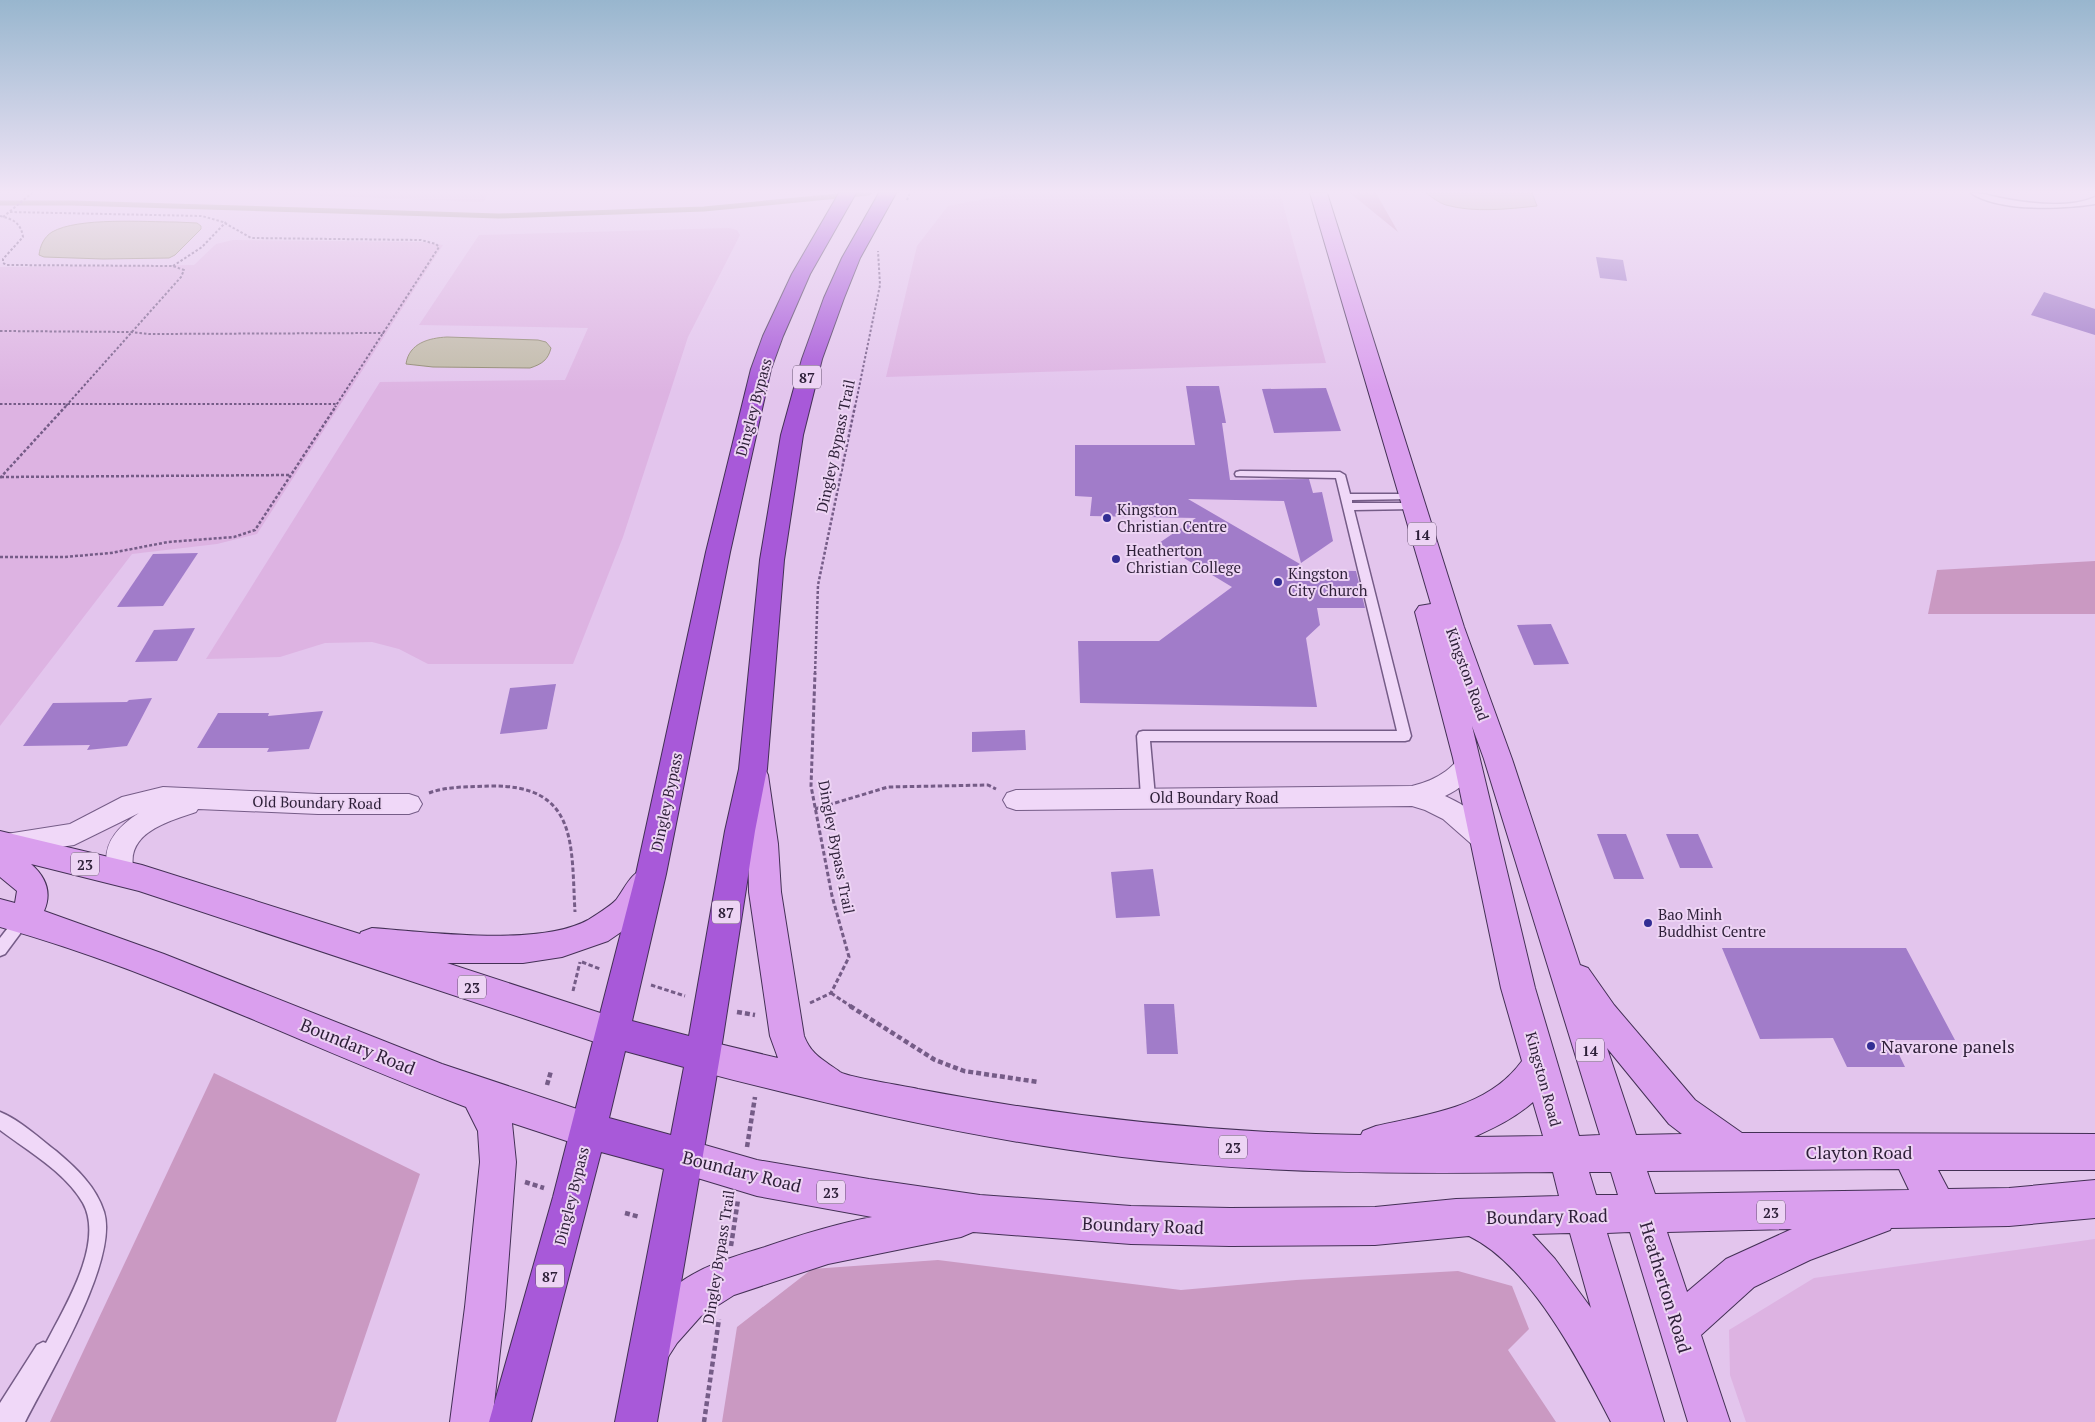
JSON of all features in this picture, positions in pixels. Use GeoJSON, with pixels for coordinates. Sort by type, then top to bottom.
{"type":"FeatureCollection","features":[{"type":"Feature","properties":{"kind":"highway","name":"Dingley Bypass"},"geometry":{"type":"LineString","coordinates":[[510,1422],[572,1197],[651,874],[718,552],[761,369],[773,336],[809,259]]}},
{"type":"Feature","properties":{"kind":"highway","name":"87"},"geometry":{"type":"LineString","coordinates":[[636,1422],[703,1056],[710,1004],[740,831],[753,769],[772,560],[792,435],[812,359],[850,259]]}},
{"type":"Feature","properties":{"kind":"highway","name":"23"},"geometry":{"type":"LineString","coordinates":[[613,1032],[703,1056]]}},
{"type":"Feature","properties":{"kind":"highway","name":"Boundary Road"},"geometry":{"type":"LineString","coordinates":[[588,1130],[684,1157]]}},
{"type":"Feature","properties":{"kind":"main road","name":"Kingston Road"},"geometry":{"type":"LineString","coordinates":[[1323,259],[1335,305],[1403,501],[1451,627],[1498,759],[1623,1153]]}},
{"type":"Feature","properties":{"kind":"main road","name":"Kingston Road"},"geometry":{"type":"LineString","coordinates":[[1336,259],[1403,501],[1420,579],[1468,764],[1518,988],[1565,1154]]}},
{"type":"Feature","properties":{"kind":"main road"},"geometry":{"type":"LineString","coordinates":[[753,769],[763,844],[764,892],[775,1015],[787,1036],[796,1060],[814,1074],[845,1092]]}},
{"type":"Feature","properties":{"kind":"main road"},"geometry":{"type":"LineString","coordinates":[[2,850],[34,888],[32,902],[12,916]]}},
{"type":"Feature","properties":{"kind":"main road","name":"23"},"geometry":{"type":"LineString","coordinates":[[2,850],[121,872],[613,1032]]}},
{"type":"Feature","properties":{"kind":"main road"},"geometry":{"type":"LineString","coordinates":[[333,940],[499,951],[539,947],[579,949],[604,927],[626,912],[640,896],[651,874]]}},
{"type":"Feature","properties":{"kind":"main road","name":"Boundary Road"},"geometry":{"type":"LineString","coordinates":[[12,916],[136,958],[478,1094],[588,1130]]}},
{"type":"Feature","properties":{"kind":"main road"},"geometry":{"type":"LineString","coordinates":[[1556,946],[1594,1005],[1665,1094],[1687,1117],[1738,1152]]}},
{"type":"Feature","properties":{"kind":"main road","name":"23"},"geometry":{"type":"LineString","coordinates":[[703,1056],[845,1092],[984,1119],[1127,1139],[1277,1150],[1340,1152],[1511,1156],[1623,1153]]}},
{"type":"Feature","properties":{"kind":"main road"},"geometry":{"type":"LineString","coordinates":[[1340,1152],[1462,1122],[1491,1112],[1510,1100],[1522,1089],[1540,1064]]}},
{"type":"Feature","properties":{"kind":"main road"},"geometry":{"type":"LineString","coordinates":[[471,1422],[488,1284],[499,1150],[496,1128],[478,1094]]}},
{"type":"Feature","properties":{"kind":"main road"},"geometry":{"type":"LineString","coordinates":[[1910,1152],[1938,1208]]}},
{"type":"Feature","properties":{"kind":"main road","name":"Clayton Road"},"geometry":{"type":"LineString","coordinates":[[1623,1153],[2095,1152]]}},
{"type":"Feature","properties":{"kind":"main road","name":"Heatherton Road"},"geometry":{"type":"LineString","coordinates":[[1623,1153],[1709,1422]]}},
{"type":"Feature","properties":{"kind":"main road","name":"14"},"geometry":{"type":"LineString","coordinates":[[1565,1154],[1643,1422]]}},
{"type":"Feature","properties":{"kind":"main road","name":"Boundary Road"},"geometry":{"type":"LineString","coordinates":[[684,1157],[757,1178],[868,1198],[980,1214],[1077,1222],[1230,1227],[1375,1226],[1469,1218],[1644,1214]]}},
{"type":"Feature","properties":{"kind":"main road","name":"23"},"geometry":{"type":"LineString","coordinates":[[1644,1214],[2008,1207],[2095,1199]]}},
{"type":"Feature","properties":{"kind":"main road"},"geometry":{"type":"LineString","coordinates":[[1679,1330],[1697,1310],[1740,1273],[1804,1244],[1898,1210]]}},
{"type":"Feature","properties":{"kind":"main road"},"geometry":{"type":"LineString","coordinates":[[648,1352],[663,1329],[687,1302],[725,1279],[828,1245],[980,1214]]}},
{"type":"Feature","properties":{"kind":"main road"},"geometry":{"type":"LineString","coordinates":[[1469,1218],[1478,1220],[1502,1233],[1533,1263],[1593,1351],[1633,1422]]}},
{"type":"Feature","properties":{"kind":"street","name":"Old Boundary Road"},"geometry":{"type":"LineString","coordinates":[[1412,796],[1432,792],[1444,786],[1456,778],[1468,764]]}},
{"type":"Feature","properties":{"kind":"street","name":"Old Boundary Road"},"geometry":{"type":"LineString","coordinates":[[2,850],[74,834],[125,806],[142,800],[182,796],[226,800],[409,804]]}},
{"type":"Feature","properties":{"kind":"street","name":"Old Boundary Road"},"geometry":{"type":"LineString","coordinates":[[1016,800],[1148,797],[1412,796],[1428,799],[1461,816],[1485,840]]}},
{"type":"Feature","properties":{"kind":"street","name":"Old Boundary Road"},"geometry":{"type":"LineString","coordinates":[[121,872],[118,860],[121,850],[127,838],[145,821],[176,807],[226,800]]}},
{"type":"Feature","properties":{"kind":"lane"},"geometry":{"type":"LineString","coordinates":[[1148,797],[1143,736],[1405,736],[1340,475],[1240,474]]}},
{"type":"Feature","properties":{"kind":"lane"},"geometry":{"type":"LineString","coordinates":[[1348,502],[1403,501]]}},
{"type":"Feature","properties":{"kind":"lane"},"geometry":{"type":"LineString","coordinates":[[0,949],[12,916]]}},
{"type":"Feature","properties":{"kind":"lane"},"geometry":{"type":"LineString","coordinates":[[0,1120],[69,1173],[93,1203],[97,1214],[94,1256],[85,1283],[15,1422]]}},
{"type":"Feature","properties":{"kind":"lane"},"geometry":{"type":"LineString","coordinates":[[0,1420],[85,1283]]}},
{"type":"Feature","properties":{"kind":"path"},"geometry":{"type":"LineString","coordinates":[[0,477],[118,348],[181,277],[184,270],[173,266],[7,265],[3,263],[3,259]]}},
{"type":"Feature","properties":{"kind":"path"},"geometry":{"type":"LineString","coordinates":[[173,266],[188,259]]}},
{"type":"Feature","properties":{"kind":"path"},"geometry":{"type":"LineString","coordinates":[[0,557],[91,556],[129,551],[166,542],[242,537],[255,530],[432,259]]}},
{"type":"Feature","properties":{"kind":"path","name":"Dingley Bypass Trail"},"geometry":{"type":"LineString","coordinates":[[831,994],[850,957],[832,896],[811,786],[818,585],[880,285],[878,259]]}},
{"type":"Feature","properties":{"kind":"path"},"geometry":{"type":"LineString","coordinates":[[0,331],[131,332],[150,334],[384,333]]}},
{"type":"Feature","properties":{"kind":"path"},"geometry":{"type":"LineString","coordinates":[[0,404],[337,404]]}},
{"type":"Feature","properties":{"kind":"path"},"geometry":{"type":"LineString","coordinates":[[0,477],[290,475]]}},
{"type":"Feature","properties":{"kind":"path"},"geometry":{"type":"LineString","coordinates":[[816,809],[888,787],[988,785],[1016,800]]}},
{"type":"Feature","properties":{"kind":"path"},"geometry":{"type":"LineString","coordinates":[[409,804],[439,789],[488,786],[524,788],[549,802],[557,810],[566,827],[579,949],[572,991]]}},
{"type":"Feature","properties":{"kind":"path"},"geometry":{"type":"LineString","coordinates":[[579,949],[625,978],[738,1012],[775,1015],[806,1005],[831,994],[936,1060],[964,1071],[1038,1082]]}},
{"type":"Feature","properties":{"kind":"path","name":"Dingley Bypass Trail"},"geometry":{"type":"LineString","coordinates":[[704,1422],[759,1070]]}},
{"type":"Feature","properties":{"kind":"path"},"geometry":{"type":"LineString","coordinates":[[547,1086],[551,1072]]}},
{"type":"Feature","properties":{"kind":"path"},"geometry":{"type":"LineString","coordinates":[[625,1213],[640,1217]]}},
{"type":"Feature","properties":{"kind":"shaded area"},"geometry":{"type":"Polygon","coordinates":[[[200,259],[434,259],[257,534],[217,544],[132,554],[0,726],[0,267],[194,265],[200,259]]]}},
{"type":"Feature","properties":{"kind":"shaded area"},"geometry":{"type":"Polygon","coordinates":[[[463,259],[728,259],[688,337],[623,537],[573,664],[428,664],[399,649],[372,642],[325,643],[280,657],[206,659],[380,382],[565,380],[588,328],[419,325],[463,259]]]}},
{"type":"Feature","properties":{"kind":"shaded area"},"geometry":{"type":"Polygon","coordinates":[[[914,259],[1298,259],[1326,363],[886,377],[914,259]]]}},
{"type":"Feature","properties":{"kind":"shaded area"},"geometry":{"type":"Polygon","coordinates":[[[447,337],[538,340],[546,342],[551,348],[544,361],[530,368],[433,367],[406,364],[411,351],[416,346],[427,340],[447,337]]]}},
{"type":"Feature","properties":{"kind":"shaded area"},"geometry":{"type":"Polygon","coordinates":[[[2095,561],[2095,614],[1928,614],[1937,570],[2095,561]]]}},
{"type":"Feature","properties":{"kind":"shaded area"},"geometry":{"type":"Polygon","coordinates":[[[214,1073],[420,1174],[336,1422],[50,1422],[214,1073]]]}},
{"type":"Feature","properties":{"kind":"shaded area"},"geometry":{"type":"Polygon","coordinates":[[[2095,1239],[2095,1422],[1746,1422],[1730,1375],[1729,1330],[1814,1278],[2095,1239]]]}},
{"type":"Feature","properties":{"kind":"shaded area"},"geometry":{"type":"Polygon","coordinates":[[[938,1260],[1181,1290],[1296,1280],[1458,1271],[1512,1286],[1529,1329],[1508,1350],[1556,1422],[722,1422],[737,1327],[812,1269],[938,1260]]]}},
{"type":"Feature","properties":{"kind":"building"},"geometry":{"type":"Polygon","coordinates":[[[1596,259],[1623,260],[1627,281],[1600,278],[1596,259]]]}},
{"type":"Feature","properties":{"kind":"building"},"geometry":{"type":"Polygon","coordinates":[[[2044,292],[2095,309],[2095,335],[2031,315],[2044,292]]]}},
{"type":"Feature","properties":{"kind":"building"},"geometry":{"type":"Polygon","coordinates":[[[1186,386],[1219,386],[1226,423],[1222,423],[1230,480],[1309,479],[1313,493],[1322,492],[1333,541],[1301,563],[1284,501],[1188,499],[1300,564],[1291,570],[1356,571],[1365,608],[1317,608],[1320,625],[1306,638],[1317,707],[1080,703],[1078,641],[1159,641],[1232,587],[1159,543],[1196,518],[1090,516],[1092,497],[1075,496],[1075,445],[1195,445],[1186,386]]]}},
{"type":"Feature","properties":{"kind":"building"},"geometry":{"type":"Polygon","coordinates":[[[1326,388],[1341,431],[1274,433],[1262,389],[1326,388]]]}},
{"type":"Feature","properties":{"kind":"building"},"geometry":{"type":"Polygon","coordinates":[[[198,553],[163,606],[117,607],[153,554],[198,553]]]}},
{"type":"Feature","properties":{"kind":"building"},"geometry":{"type":"Polygon","coordinates":[[[1551,624],[1569,664],[1534,665],[1517,625],[1551,624]]]}},
{"type":"Feature","properties":{"kind":"building"},"geometry":{"type":"Polygon","coordinates":[[[195,628],[177,661],[135,662],[154,630],[195,628]]]}},
{"type":"Feature","properties":{"kind":"building"},"geometry":{"type":"Polygon","coordinates":[[[556,684],[547,729],[500,734],[510,688],[556,684]]]}},
{"type":"Feature","properties":{"kind":"building"},"geometry":{"type":"Polygon","coordinates":[[[152,698],[127,746],[87,750],[90,745],[23,746],[53,703],[127,702],[129,700],[152,698]]]}},
{"type":"Feature","properties":{"kind":"building"},"geometry":{"type":"Polygon","coordinates":[[[323,711],[309,749],[267,752],[269,748],[197,748],[218,713],[269,713],[268,716],[323,711]]]}},
{"type":"Feature","properties":{"kind":"building"},"geometry":{"type":"Polygon","coordinates":[[[1025,730],[1026,750],[972,752],[972,732],[1025,730]]]}},
{"type":"Feature","properties":{"kind":"building"},"geometry":{"type":"Polygon","coordinates":[[[1597,834],[1626,834],[1644,879],[1614,879],[1597,834]]]}},
{"type":"Feature","properties":{"kind":"building"},"geometry":{"type":"Polygon","coordinates":[[[1666,834],[1698,834],[1713,868],[1680,868],[1666,834]]]}},
{"type":"Feature","properties":{"kind":"building"},"geometry":{"type":"Polygon","coordinates":[[[1153,869],[1160,916],[1116,918],[1111,872],[1153,869]]]}},
{"type":"Feature","properties":{"kind":"building"},"geometry":{"type":"Polygon","coordinates":[[[1722,948],[1906,948],[1955,1040],[1892,1040],[1905,1067],[1847,1067],[1833,1038],[1760,1039],[1722,948]]]}},
{"type":"Feature","properties":{"kind":"building"},"geometry":{"type":"Polygon","coordinates":[[[1144,1004],[1174,1004],[1178,1054],[1147,1054],[1144,1004]]]}},
{"type":"Feature","properties":{"kind":"place","name":"Kingston Christian Centre"},"geometry":{"type":"Point","coordinates":[1107,518]}},
{"type":"Feature","properties":{"kind":"place","name":"Heatherton Christian College"},"geometry":{"type":"Point","coordinates":[1116,559]}},
{"type":"Feature","properties":{"kind":"place","name":"Kingston City Church"},"geometry":{"type":"Point","coordinates":[1278,582]}},
{"type":"Feature","properties":{"kind":"place","name":"Bao Minh Buddhist Centre"},"geometry":{"type":"Point","coordinates":[1648,923]}},
{"type":"Feature","properties":{"kind":"place","name":"Navarone panels"},"geometry":{"type":"Point","coordinates":[1871,1046]}}]}
